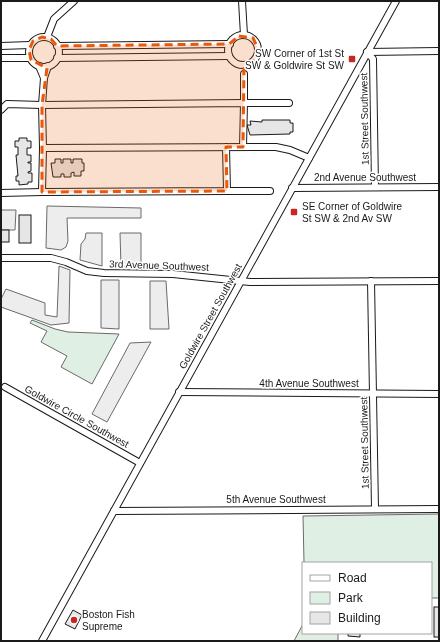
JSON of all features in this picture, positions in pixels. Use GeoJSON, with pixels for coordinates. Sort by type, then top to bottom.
{"type":"FeatureCollection","features":[{"type":"Feature","properties":{"kind":"street"},"geometry":{"type":"LineString","coordinates":[[47,37],[54,20],[74,1]]}},
{"type":"Feature","properties":{"kind":"street"},"geometry":{"type":"LineString","coordinates":[[242,1],[244,35]]}},
{"type":"Feature","properties":{"kind":"street","name":"Goldwire Street Southwest"},"geometry":{"type":"LineString","coordinates":[[42,641],[396,1]]}},
{"type":"Feature","properties":{"kind":"street"},"geometry":{"type":"LineString","coordinates":[[229,56],[230,44],[234,38],[244,35],[253,38],[258,46],[258,56],[248,64],[244,74],[243,147]]}},
{"type":"Feature","properties":{"kind":"street"},"geometry":{"type":"LineString","coordinates":[[30,58],[30,46],[37,38],[47,37],[51,39],[59,51],[57,58],[48,66],[39,66]]}},
{"type":"Feature","properties":{"kind":"street"},"geometry":{"type":"LineString","coordinates":[[57,46],[230,44]]}},
{"type":"Feature","properties":{"kind":"street"},"geometry":{"type":"LineString","coordinates":[[1,46],[30,46]]}},
{"type":"Feature","properties":{"kind":"street"},"geometry":{"type":"LineString","coordinates":[[367,52],[439,51]]}},
{"type":"Feature","properties":{"kind":"street","name":"1st Street Southwest"},"geometry":{"type":"LineString","coordinates":[[367,52],[373,59],[375,187]]}},
{"type":"Feature","properties":{"kind":"street"},"geometry":{"type":"LineString","coordinates":[[57,58],[229,56],[240,65],[244,74]]}},
{"type":"Feature","properties":{"kind":"street"},"geometry":{"type":"LineString","coordinates":[[1,58],[30,58],[39,66],[44,78]]}},
{"type":"Feature","properties":{"kind":"street"},"geometry":{"type":"LineString","coordinates":[[240,65],[248,64]]}},
{"type":"Feature","properties":{"kind":"street"},"geometry":{"type":"LineString","coordinates":[[42,192],[42,105],[44,78],[48,66]]}},
{"type":"Feature","properties":{"kind":"street"},"geometry":{"type":"LineString","coordinates":[[1,110],[7,104],[289,103]]}},
{"type":"Feature","properties":{"kind":"street"},"geometry":{"type":"LineString","coordinates":[[42,148],[276,146],[309,158]]}},
{"type":"Feature","properties":{"kind":"street"},"geometry":{"type":"LineString","coordinates":[[226,147],[227,191]]}},
{"type":"Feature","properties":{"kind":"street","name":"2nd Avenue Southwest"},"geometry":{"type":"LineString","coordinates":[[292,188],[439,187]]}},
{"type":"Feature","properties":{"kind":"street"},"geometry":{"type":"LineString","coordinates":[[1,193],[270,191]]}},
{"type":"Feature","properties":{"kind":"street","name":"3rd Avenue Southwest"},"geometry":{"type":"LineString","coordinates":[[1,258],[51,258],[66,262],[87,271],[104,273],[173,274],[241,281],[439,281]]}},
{"type":"Feature","properties":{"kind":"street","name":"1st Street Southwest"},"geometry":{"type":"LineString","coordinates":[[371,282],[375,509]]}},
{"type":"Feature","properties":{"kind":"street","name":"Goldwire Circle Southwest"},"geometry":{"type":"LineString","coordinates":[[5,386],[140,463]]}},
{"type":"Feature","properties":{"kind":"street","name":"4th Avenue Southwest"},"geometry":{"type":"LineString","coordinates":[[179,392],[439,394]]}},
{"type":"Feature","properties":{"kind":"street","name":"5th Avenue Southwest"},"geometry":{"type":"LineString","coordinates":[[114,511],[439,508]]}},
{"type":"Feature","properties":{"kind":"highlighted area"},"geometry":{"type":"Polygon","coordinates":[[[239,36],[253,38],[259,51],[255,60],[244,66],[243,147],[226,147],[227,191],[42,192],[42,105],[47,68],[31,60],[29,50],[33,41],[42,37],[51,39],[57,46],[229,44],[239,36]]]}},
{"type":"Feature","properties":{"kind":"green space"},"geometry":{"type":"Polygon","coordinates":[[[32,320],[55,329],[68,332],[119,334],[92,384],[61,367],[67,356],[41,342],[47,331],[30,323],[32,320]]]}},
{"type":"Feature","properties":{"kind":"green space"},"geometry":{"type":"Polygon","coordinates":[[[439,514],[439,598],[432,598],[432,562],[304,562],[303,516],[439,514]]]}},
{"type":"Feature","properties":{"kind":"green space"},"geometry":{"type":"Polygon","coordinates":[[[302,626],[302,634],[338,634],[338,641],[294,641],[302,626]]]}},
{"type":"Feature","properties":{"kind":"shaded area"},"geometry":{"type":"Polygon","coordinates":[[[47,206],[141,208],[141,218],[67,218],[68,241],[66,247],[61,250],[46,248],[47,206]]]}},
{"type":"Feature","properties":{"kind":"shaded area"},"geometry":{"type":"Polygon","coordinates":[[[1,210],[16,210],[15,230],[1,230],[1,210]]]}},
{"type":"Feature","properties":{"kind":"shaded area"},"geometry":{"type":"Polygon","coordinates":[[[86,233],[102,233],[102,266],[80,260],[81,244],[85,239],[86,233]]]}},
{"type":"Feature","properties":{"kind":"shaded area"},"geometry":{"type":"Polygon","coordinates":[[[120,233],[141,233],[141,266],[121,267],[120,233]]]}},
{"type":"Feature","properties":{"kind":"shaded area"},"geometry":{"type":"Polygon","coordinates":[[[59,266],[70,270],[69,323],[51,325],[1,307],[1,299],[6,289],[45,303],[45,315],[57,317],[59,266]]]}},
{"type":"Feature","properties":{"kind":"shaded area"},"geometry":{"type":"Polygon","coordinates":[[[101,280],[119,280],[119,329],[101,328],[101,280]]]}},
{"type":"Feature","properties":{"kind":"shaded area"},"geometry":{"type":"Polygon","coordinates":[[[150,281],[166,281],[169,329],[150,329],[150,281]]]}},
{"type":"Feature","properties":{"kind":"shaded area"},"geometry":{"type":"Polygon","coordinates":[[[151,342],[107,422],[92,414],[130,343],[151,342]]]}},
{"type":"Feature","properties":{"kind":"building"},"geometry":{"type":"Polygon","coordinates":[[[262,120],[290,120],[290,123],[293,123],[293,132],[290,132],[290,134],[250,135],[247,125],[251,125],[250,121],[262,122],[262,120]]]}},
{"type":"Feature","properties":{"kind":"building"},"geometry":{"type":"Polygon","coordinates":[[[19,138],[27,138],[27,141],[31,141],[31,148],[27,148],[27,155],[31,155],[31,162],[28,163],[31,163],[31,171],[28,173],[32,173],[32,182],[19,185],[19,181],[16,181],[16,176],[18,176],[16,155],[18,155],[18,147],[15,147],[15,141],[19,141],[19,138]]]}},
{"type":"Feature","properties":{"kind":"building"},"geometry":{"type":"Polygon","coordinates":[[[55,159],[61,159],[61,163],[63,163],[63,159],[71,159],[71,163],[73,163],[73,159],[82,159],[82,163],[84,163],[84,171],[81,171],[81,176],[74,176],[74,172],[71,173],[71,177],[64,177],[64,174],[61,174],[61,177],[53,177],[51,163],[55,163],[55,159]]]}},
{"type":"Feature","properties":{"kind":"building"},"geometry":{"type":"Polygon","coordinates":[[[19,215],[31,215],[31,243],[19,243],[19,215]]]}},
{"type":"Feature","properties":{"kind":"building"},"geometry":{"type":"Polygon","coordinates":[[[1,230],[9,230],[9,242],[1,242],[1,230]]]}},
{"type":"Feature","properties":{"kind":"building"},"geometry":{"type":"Polygon","coordinates":[[[434,607],[439,607],[439,637],[434,637],[434,607]]]}},
{"type":"Feature","properties":{"kind":"building","name":"Boston Fish Supreme"},"geometry":{"type":"Polygon","coordinates":[[[73,610],[82,615],[75,629],[65,624],[73,610]]]}},
{"type":"Feature","properties":{"kind":"building"},"geometry":{"type":"Polygon","coordinates":[[[348,634],[360,634],[360,637],[348,636],[348,634]]]}},
{"type":"Feature","properties":{"kind":"place","name":"SW Corner of 1st St SW & Goldwire St SW"},"geometry":{"type":"Point","coordinates":[352,59]}},
{"type":"Feature","properties":{"kind":"place","name":"SE Corner of Goldwire St SW & 2nd Av SW"},"geometry":{"type":"Point","coordinates":[294,212]}},
{"type":"Feature","properties":{"kind":"place","name":"Boston Fish Supreme"},"geometry":{"type":"Point","coordinates":[74,620]}}]}
